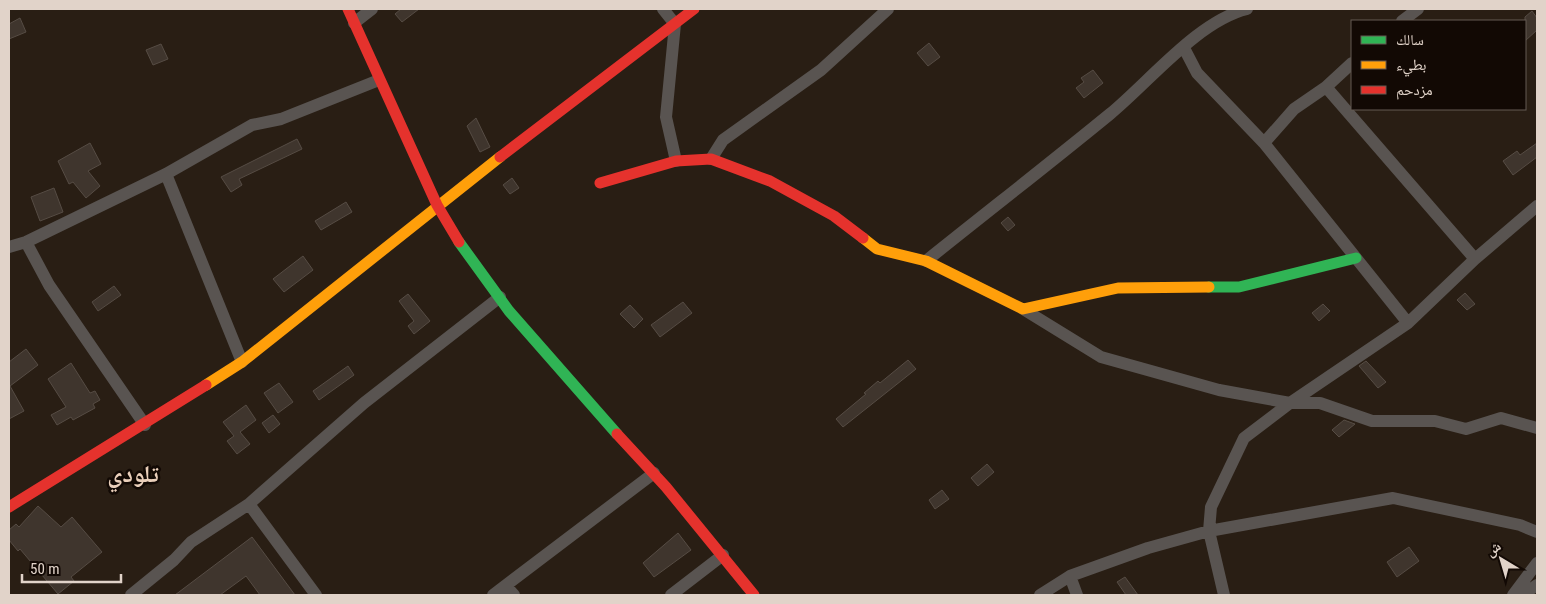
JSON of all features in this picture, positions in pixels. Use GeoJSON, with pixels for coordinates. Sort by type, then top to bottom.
{"type":"FeatureCollection","features":[{"type":"Feature","properties":{"kind":"street"},"geometry":{"type":"LineString","coordinates":[[348,9],[437,205],[452,233],[559,371],[654,473],[754,595]]}},
{"type":"Feature","properties":{"kind":"street"},"geometry":{"type":"LineString","coordinates":[[354,23],[372,9]]}},
{"type":"Feature","properties":{"kind":"street"},"geometry":{"type":"LineString","coordinates":[[663,9],[675,24],[666,116],[676,161]]}},
{"type":"Feature","properties":{"kind":"street"},"geometry":{"type":"LineString","coordinates":[[9,507],[145,425],[242,362],[437,205],[694,9]]}},
{"type":"Feature","properties":{"kind":"street"},"geometry":{"type":"LineString","coordinates":[[711,159],[723,140],[821,70],[888,9]]}},
{"type":"Feature","properties":{"kind":"street"},"geometry":{"type":"LineString","coordinates":[[926,261],[1112,113],[1204,29],[1232,13],[1247,9]]}},
{"type":"Feature","properties":{"kind":"street"},"geometry":{"type":"LineString","coordinates":[[1403,20],[1418,9]]}},
{"type":"Feature","properties":{"kind":"street"},"geometry":{"type":"LineString","coordinates":[[1184,48],[1198,73],[1264,143],[1408,323]]}},
{"type":"Feature","properties":{"kind":"street"},"geometry":{"type":"LineString","coordinates":[[1264,143],[1294,109],[1326,87],[1351,64]]}},
{"type":"Feature","properties":{"kind":"street"},"geometry":{"type":"LineString","coordinates":[[9,247],[26,242],[166,174],[252,125],[281,119],[379,80]]}},
{"type":"Feature","properties":{"kind":"street"},"geometry":{"type":"LineString","coordinates":[[1326,87],[1474,260]]}},
{"type":"Feature","properties":{"kind":"street"},"geometry":{"type":"LineString","coordinates":[[600,183],[676,161],[711,159],[778,186],[834,216],[877,249],[926,261],[1023,309],[1100,357],[1219,390],[1290,403],[1320,403],[1372,421],[1435,421],[1466,428],[1501,418],[1537,428]]}},
{"type":"Feature","properties":{"kind":"street"},"geometry":{"type":"LineString","coordinates":[[166,174],[242,362]]}},
{"type":"Feature","properties":{"kind":"street"},"geometry":{"type":"LineString","coordinates":[[1224,595],[1209,531],[1211,508],[1244,438],[1290,403],[1408,323],[1474,260],[1537,206]]}},
{"type":"Feature","properties":{"kind":"street"},"geometry":{"type":"LineString","coordinates":[[26,242],[49,285],[145,425]]}},
{"type":"Feature","properties":{"kind":"street"},"geometry":{"type":"LineString","coordinates":[[1023,309],[1118,288],[1239,286],[1356,258]]}},
{"type":"Feature","properties":{"kind":"street"},"geometry":{"type":"LineString","coordinates":[[131,595],[174,560],[192,542],[249,504],[364,403],[500,297]]}},
{"type":"Feature","properties":{"kind":"street"},"geometry":{"type":"LineString","coordinates":[[493,595],[510,590],[654,473]]}},
{"type":"Feature","properties":{"kind":"street"},"geometry":{"type":"LineString","coordinates":[[1040,595],[1070,576],[1148,548],[1209,531],[1393,498],[1520,525],[1537,532]]}},
{"type":"Feature","properties":{"kind":"street"},"geometry":{"type":"LineString","coordinates":[[249,504],[316,595]]}},
{"type":"Feature","properties":{"kind":"street"},"geometry":{"type":"LineString","coordinates":[[671,595],[723,555]]}},
{"type":"Feature","properties":{"kind":"street"},"geometry":{"type":"LineString","coordinates":[[1513,595],[1537,563]]}},
{"type":"Feature","properties":{"kind":"street"},"geometry":{"type":"LineString","coordinates":[[1070,576],[1077,595]]}},
{"type":"Feature","properties":{"kind":"street"},"geometry":{"type":"LineString","coordinates":[[1522,595],[1537,586]]}},
{"type":"Feature","properties":{"kind":"building"},"geometry":{"type":"Polygon","coordinates":[[[401,9],[419,9],[402,22],[395,14],[401,9]]]}},
{"type":"Feature","properties":{"kind":"building"},"geometry":{"type":"Polygon","coordinates":[[[1532,11],[1537,18],[1537,30],[1526,40],[1526,20],[1525,17],[1532,11]]]}},
{"type":"Feature","properties":{"kind":"building"},"geometry":{"type":"Polygon","coordinates":[[[20,18],[26,32],[9,39],[9,24],[20,18]]]}},
{"type":"Feature","properties":{"kind":"building"},"geometry":{"type":"Polygon","coordinates":[[[929,43],[940,57],[928,66],[917,53],[929,43]]]}},
{"type":"Feature","properties":{"kind":"building"},"geometry":{"type":"Polygon","coordinates":[[[161,44],[168,59],[153,65],[146,50],[161,44]]]}},
{"type":"Feature","properties":{"kind":"building"},"geometry":{"type":"Polygon","coordinates":[[[1093,70],[1103,83],[1084,98],[1076,88],[1084,82],[1081,78],[1093,70]]]}},
{"type":"Feature","properties":{"kind":"building"},"geometry":{"type":"Polygon","coordinates":[[[476,118],[490,147],[480,152],[467,126],[476,118]]]}},
{"type":"Feature","properties":{"kind":"building"},"geometry":{"type":"Polygon","coordinates":[[[297,139],[302,149],[239,179],[242,185],[231,192],[221,177],[297,139]]]}},
{"type":"Feature","properties":{"kind":"building"},"geometry":{"type":"Polygon","coordinates":[[[90,143],[101,164],[88,171],[100,186],[86,198],[73,182],[69,184],[58,161],[90,143]]]}},
{"type":"Feature","properties":{"kind":"building"},"geometry":{"type":"Polygon","coordinates":[[[1537,143],[1537,157],[1513,175],[1503,161],[1517,151],[1520,155],[1537,143]]]}},
{"type":"Feature","properties":{"kind":"building"},"geometry":{"type":"Polygon","coordinates":[[[512,178],[519,188],[510,194],[503,185],[512,178]]]}},
{"type":"Feature","properties":{"kind":"building"},"geometry":{"type":"Polygon","coordinates":[[[54,188],[63,212],[40,221],[31,197],[54,188]]]}},
{"type":"Feature","properties":{"kind":"building"},"geometry":{"type":"Polygon","coordinates":[[[346,202],[352,212],[321,230],[315,221],[346,202]]]}},
{"type":"Feature","properties":{"kind":"building"},"geometry":{"type":"Polygon","coordinates":[[[1008,217],[1015,225],[1008,231],[1001,223],[1008,217]]]}},
{"type":"Feature","properties":{"kind":"building"},"geometry":{"type":"Polygon","coordinates":[[[303,256],[313,270],[284,292],[273,279],[303,256]]]}},
{"type":"Feature","properties":{"kind":"building"},"geometry":{"type":"Polygon","coordinates":[[[114,286],[121,295],[98,311],[92,302],[114,286]]]}},
{"type":"Feature","properties":{"kind":"building"},"geometry":{"type":"Polygon","coordinates":[[[1465,293],[1475,304],[1467,310],[1457,300],[1465,293]]]}},
{"type":"Feature","properties":{"kind":"building"},"geometry":{"type":"Polygon","coordinates":[[[408,294],[430,321],[414,334],[408,326],[414,321],[399,301],[408,294]]]}},
{"type":"Feature","properties":{"kind":"building"},"geometry":{"type":"Polygon","coordinates":[[[683,302],[692,313],[660,337],[651,325],[683,302]]]}},
{"type":"Feature","properties":{"kind":"building"},"geometry":{"type":"Polygon","coordinates":[[[1323,304],[1330,311],[1319,321],[1312,313],[1323,304]]]}},
{"type":"Feature","properties":{"kind":"building"},"geometry":{"type":"Polygon","coordinates":[[[630,305],[643,319],[634,328],[620,314],[630,305]]]}},
{"type":"Feature","properties":{"kind":"building"},"geometry":{"type":"Polygon","coordinates":[[[26,349],[38,365],[10,386],[24,411],[9,419],[9,362],[26,349]]]}},
{"type":"Feature","properties":{"kind":"building"},"geometry":{"type":"Polygon","coordinates":[[[908,360],[916,369],[843,427],[836,419],[866,394],[864,393],[878,381],[880,383],[908,360]]]}},
{"type":"Feature","properties":{"kind":"building"},"geometry":{"type":"Polygon","coordinates":[[[1366,361],[1386,382],[1378,388],[1359,366],[1366,361]]]}},
{"type":"Feature","properties":{"kind":"building"},"geometry":{"type":"Polygon","coordinates":[[[71,363],[90,393],[95,391],[100,400],[93,404],[95,408],[73,420],[71,417],[57,425],[51,415],[66,407],[48,379],[71,363]]]}},
{"type":"Feature","properties":{"kind":"building"},"geometry":{"type":"Polygon","coordinates":[[[348,366],[354,375],[319,400],[313,391],[348,366]]]}},
{"type":"Feature","properties":{"kind":"building"},"geometry":{"type":"Polygon","coordinates":[[[279,383],[293,402],[278,413],[264,393],[279,383]]]}},
{"type":"Feature","properties":{"kind":"building"},"geometry":{"type":"Polygon","coordinates":[[[246,405],[256,420],[240,432],[250,444],[237,454],[227,441],[234,436],[223,422],[246,405]]]}},
{"type":"Feature","properties":{"kind":"building"},"geometry":{"type":"Polygon","coordinates":[[[273,415],[280,424],[269,433],[262,423],[273,415]]]}},
{"type":"Feature","properties":{"kind":"building"},"geometry":{"type":"Polygon","coordinates":[[[1344,420],[1355,424],[1339,437],[1332,430],[1344,420]]]}},
{"type":"Feature","properties":{"kind":"building"},"geometry":{"type":"Polygon","coordinates":[[[987,464],[994,472],[978,486],[971,478],[987,464]]]}},
{"type":"Feature","properties":{"kind":"building"},"geometry":{"type":"Polygon","coordinates":[[[942,490],[949,499],[935,509],[929,500],[942,490]]]}},
{"type":"Feature","properties":{"kind":"building"},"geometry":{"type":"Polygon","coordinates":[[[38,506],[61,527],[72,517],[102,552],[71,577],[74,581],[58,594],[20,549],[18,551],[9,540],[9,530],[16,524],[19,527],[38,506]]]}},
{"type":"Feature","properties":{"kind":"building"},"geometry":{"type":"Polygon","coordinates":[[[678,533],[691,550],[654,577],[643,563],[678,533]]]}},
{"type":"Feature","properties":{"kind":"building"},"geometry":{"type":"Polygon","coordinates":[[[252,537],[295,595],[260,595],[246,576],[220,595],[175,595],[252,537]]]}},
{"type":"Feature","properties":{"kind":"building"},"geometry":{"type":"Polygon","coordinates":[[[1409,547],[1419,561],[1397,577],[1387,562],[1409,547]]]}},
{"type":"Feature","properties":{"kind":"building"},"geometry":{"type":"Polygon","coordinates":[[[1125,577],[1138,595],[1126,595],[1117,582],[1125,577]]]}},
{"type":"Feature","properties":{"kind":"traffic: fast"},"geometry":{"type":"LineString","coordinates":[[459,242],[509,311],[617,434]]}},
{"type":"Feature","properties":{"kind":"traffic: fast"},"geometry":{"type":"LineString","coordinates":[[1209,287],[1239,287],[1356,258]]}},
{"type":"Feature","properties":{"kind":"traffic: slow"},"geometry":{"type":"LineString","coordinates":[[206,385],[242,362],[500,157]]}},
{"type":"Feature","properties":{"kind":"traffic: slow"},"geometry":{"type":"LineString","coordinates":[[863,238],[877,249],[926,261],[1023,309],[1118,288],[1209,287]]}},
{"type":"Feature","properties":{"kind":"traffic: jam"},"geometry":{"type":"LineString","coordinates":[[348,9],[437,205],[459,242]]}},
{"type":"Feature","properties":{"kind":"traffic: jam"},"geometry":{"type":"LineString","coordinates":[[500,157],[694,9]]}},
{"type":"Feature","properties":{"kind":"traffic: jam"},"geometry":{"type":"LineString","coordinates":[[600,183],[676,161],[711,159],[770,181],[834,216],[863,238]]}},
{"type":"Feature","properties":{"kind":"traffic: jam"},"geometry":{"type":"LineString","coordinates":[[9,507],[206,385]]}},
{"type":"Feature","properties":{"kind":"traffic: jam"},"geometry":{"type":"LineString","coordinates":[[617,434],[666,487],[754,595]]}},
{"type":"Feature","properties":{"kind":"district","name":"تلودي"},"geometry":{"type":"Point","coordinates":[133,474]}}]}
